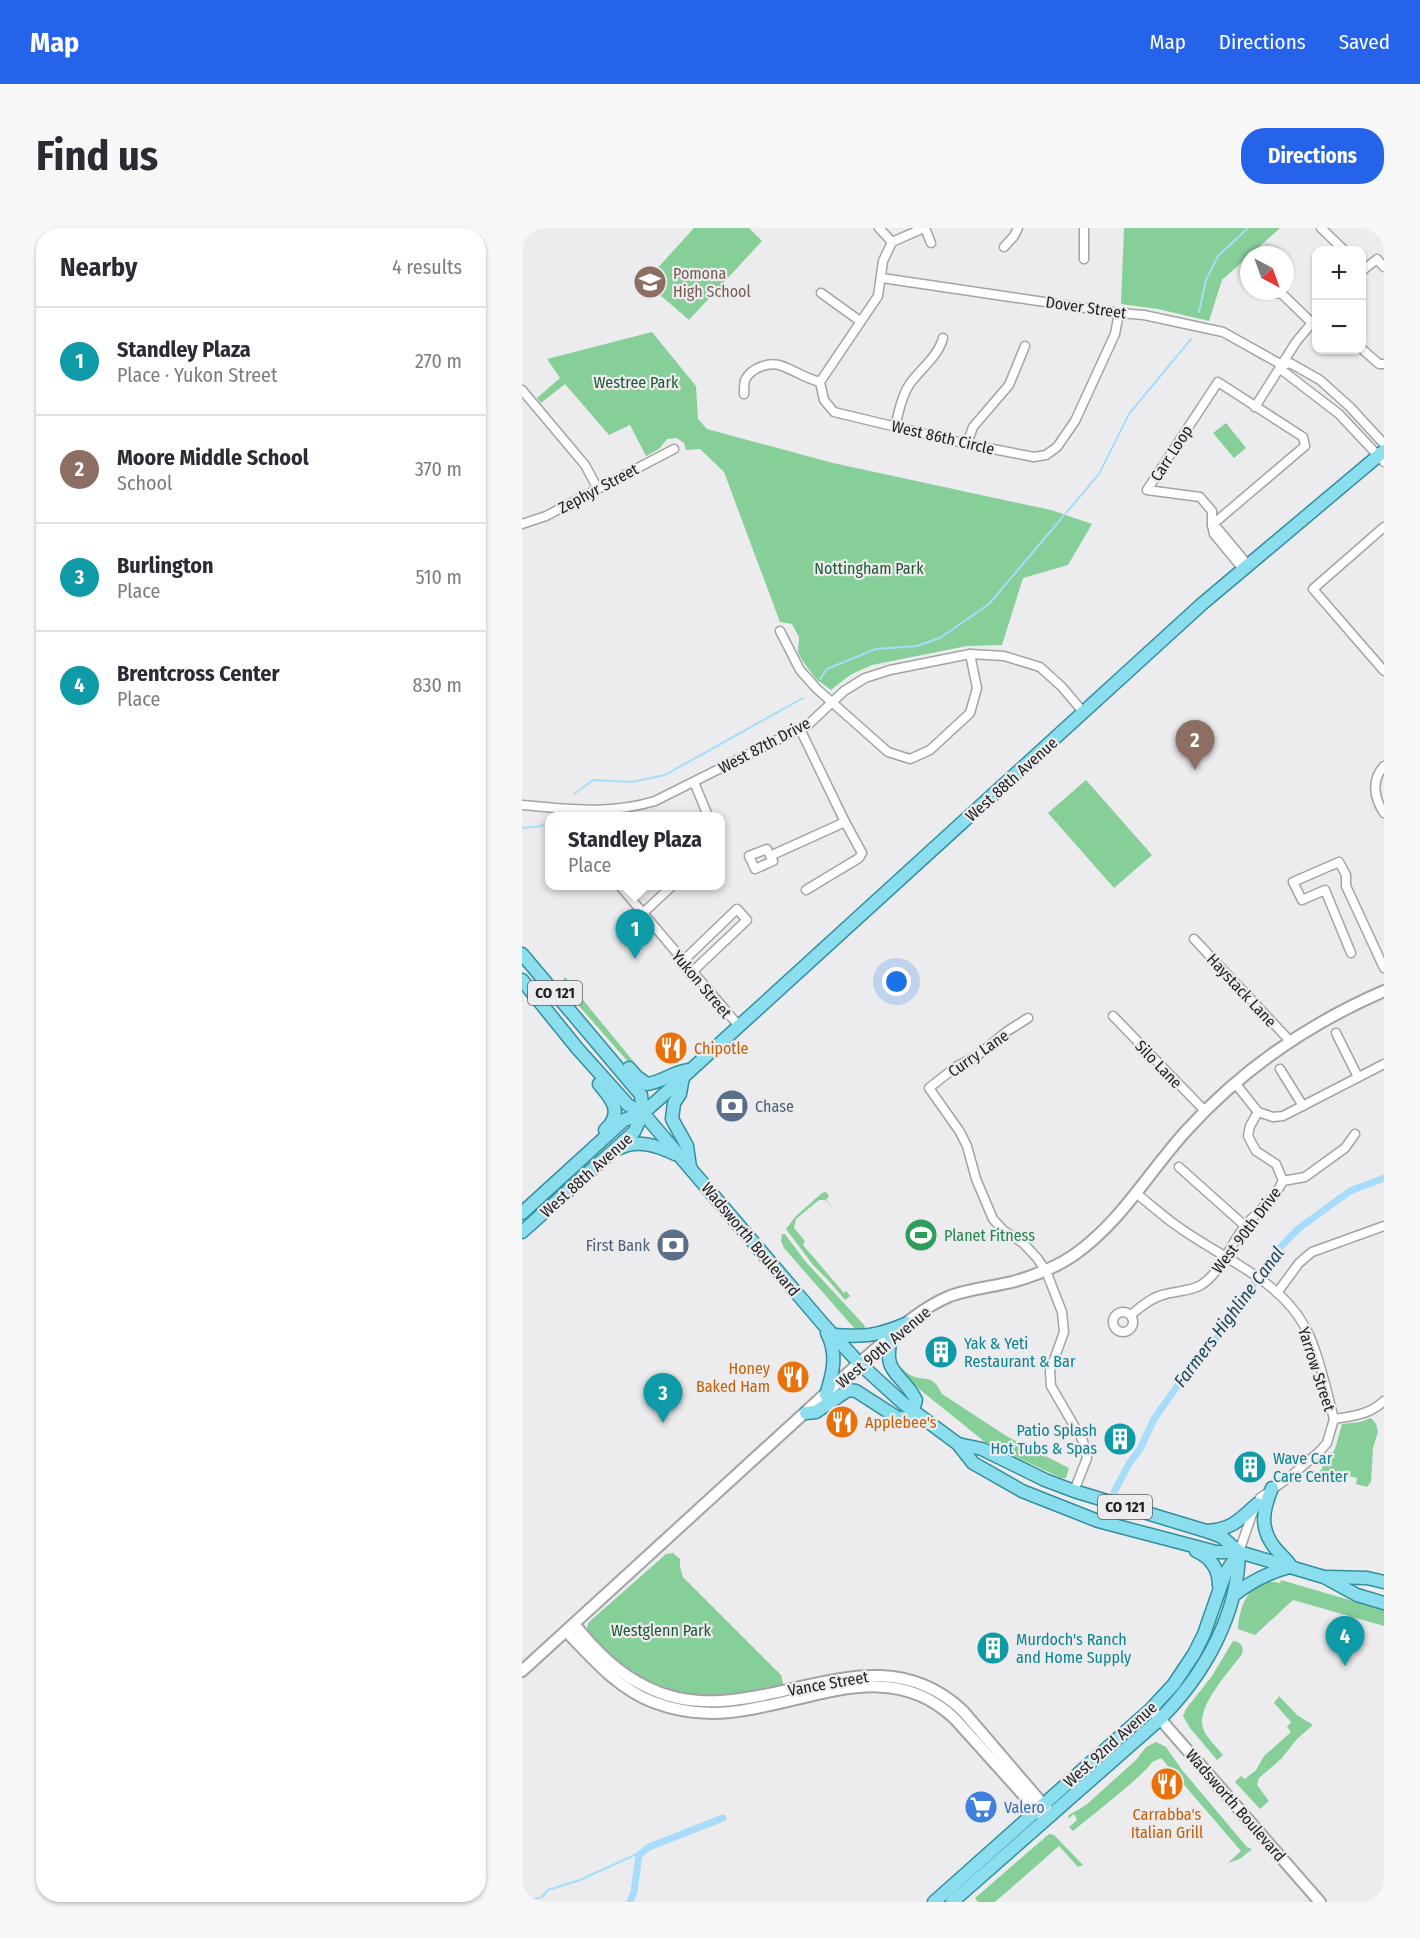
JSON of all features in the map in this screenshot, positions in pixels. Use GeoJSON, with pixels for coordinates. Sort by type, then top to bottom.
{"type":"FeatureCollection","features":[{"type":"Feature","properties":{"kind":"main road","name":"West 88th Avenue"},"geometry":{"type":"LineString","coordinates":[[522,1213],[624,1120],[643,1113],[1245,567],[1382,456]]}},
{"type":"Feature","properties":{"kind":"main road","name":"Wadsworth Boulevard"},"geometry":{"type":"LineString","coordinates":[[522,954],[641,1095],[643,1113]]}},
{"type":"Feature","properties":{"kind":"main road","name":"Wadsworth Boulevard"},"geometry":{"type":"LineString","coordinates":[[522,980],[582,1053],[628,1105],[643,1113],[859,1363]]}},
{"type":"Feature","properties":{"kind":"main road"},"geometry":{"type":"LineString","coordinates":[[582,1053],[583,1066],[614,1104],[615,1117],[611,1125],[599,1136],[595,1147]]}},
{"type":"Feature","properties":{"kind":"main road"},"geometry":{"type":"LineString","coordinates":[[612,1059],[622,1059],[637,1077],[647,1084],[659,1082],[670,1074],[687,1073],[680,1094],[674,1103],[672,1119],[687,1146],[691,1168]]}},
{"type":"Feature","properties":{"kind":"main road","name":"West 88th Avenue"},"geometry":{"type":"LineString","coordinates":[[522,1232],[634,1132],[643,1113]]}},
{"type":"Feature","properties":{"kind":"main road"},"geometry":{"type":"LineString","coordinates":[[611,1153],[635,1143],[663,1148],[681,1158]]}},
{"type":"Feature","properties":{"kind":"main road"},"geometry":{"type":"LineString","coordinates":[[833,1335],[884,1334],[908,1323]]}},
{"type":"Feature","properties":{"kind":"main road"},"geometry":{"type":"LineString","coordinates":[[823,1324],[832,1342],[834,1361],[826,1395]]}},
{"type":"Feature","properties":{"kind":"main road"},"geometry":{"type":"LineString","coordinates":[[806,1413],[816,1412],[848,1390],[856,1391],[898,1418],[917,1414],[916,1400],[912,1392],[890,1366],[889,1347],[892,1335]]}},
{"type":"Feature","properties":{"kind":"main road","name":"CO 121"},"geometry":{"type":"LineString","coordinates":[[859,1363],[890,1393],[958,1444],[973,1463],[1022,1491],[1098,1521],[1216,1552],[1239,1552],[1291,1566],[1324,1577],[1357,1595],[1384,1603]]}},
{"type":"Feature","properties":{"kind":"main road","name":"CO 121"},"geometry":{"type":"LineString","coordinates":[[958,1444],[982,1449],[1074,1491],[1222,1537],[1239,1552]]}},
{"type":"Feature","properties":{"kind":"main road"},"geometry":{"type":"LineString","coordinates":[[1233,1596],[1254,1580],[1270,1572],[1291,1566],[1268,1538],[1264,1529],[1267,1501],[1272,1488]]}},
{"type":"Feature","properties":{"kind":"main road"},"geometry":{"type":"LineString","coordinates":[[1206,1531],[1234,1524],[1257,1504]]}},
{"type":"Feature","properties":{"kind":"main road"},"geometry":{"type":"LineString","coordinates":[[1179,1543],[1212,1561],[1218,1574],[1220,1590]]}},
{"type":"Feature","properties":{"kind":"main road","name":"West 92nd Avenue"},"geometry":{"type":"LineString","coordinates":[[934,1902],[1151,1709],[1174,1684],[1204,1634],[1228,1567],[1239,1552]]}},
{"type":"Feature","properties":{"kind":"main road","name":"West 92nd Avenue"},"geometry":{"type":"LineString","coordinates":[[952,1902],[1160,1719],[1185,1693],[1206,1661],[1222,1629],[1239,1576],[1239,1552]]}},
{"type":"Feature","properties":{"kind":"main road","name":"CO 121"},"geometry":{"type":"LineString","coordinates":[[1324,1577],[1367,1578],[1384,1582]]}},
{"type":"Feature","properties":{"kind":"street"},"geometry":{"type":"LineString","coordinates":[[879,228],[892,242]]}},
{"type":"Feature","properties":{"kind":"street"},"geometry":{"type":"LineString","coordinates":[[744,394],[745,381],[755,369],[771,363],[782,366],[806,379],[820,382],[878,296],[883,261],[892,242],[925,228],[931,243]]}},
{"type":"Feature","properties":{"kind":"street"},"geometry":{"type":"LineString","coordinates":[[1004,247],[1018,228]]}},
{"type":"Feature","properties":{"kind":"street"},"geometry":{"type":"LineString","coordinates":[[1084,228],[1084,259]]}},
{"type":"Feature","properties":{"kind":"street"},"geometry":{"type":"LineString","coordinates":[[1321,228],[1340,246]]}},
{"type":"Feature","properties":{"kind":"street"},"geometry":{"type":"LineString","coordinates":[[1366,267],[1384,250]]}},
{"type":"Feature","properties":{"kind":"street"},"geometry":{"type":"LineString","coordinates":[[1377,259],[1384,267]]}},
{"type":"Feature","properties":{"kind":"street","name":"Dover Street"},"geometry":{"type":"LineString","coordinates":[[882,278],[1162,318],[1223,332],[1283,364],[1290,363],[1320,380],[1384,444]]}},
{"type":"Feature","properties":{"kind":"street"},"geometry":{"type":"LineString","coordinates":[[821,293],[860,321]]}},
{"type":"Feature","properties":{"kind":"street"},"geometry":{"type":"LineString","coordinates":[[1290,300],[1312,318]]}},
{"type":"Feature","properties":{"kind":"street","name":"West 86th Circle"},"geometry":{"type":"LineString","coordinates":[[820,382],[824,400],[834,412],[967,444],[1034,457],[1046,455],[1057,447],[1076,421],[1115,334],[1119,313]]}},
{"type":"Feature","properties":{"kind":"street"},"geometry":{"type":"LineString","coordinates":[[1255,407],[1296,342],[1312,323]]}},
{"type":"Feature","properties":{"kind":"street"},"geometry":{"type":"LineString","coordinates":[[894,426],[909,385],[940,348],[943,338]]}},
{"type":"Feature","properties":{"kind":"street"},"geometry":{"type":"LineString","coordinates":[[967,444],[973,427],[1009,386],[1025,346]]}},
{"type":"Feature","properties":{"kind":"street"},"geometry":{"type":"LineString","coordinates":[[1366,353],[1379,364],[1384,364]]}},
{"type":"Feature","properties":{"kind":"street","name":"Dover Street"},"geometry":{"type":"LineString","coordinates":[[1283,364],[1283,371],[1339,414],[1382,456]]}},
{"type":"Feature","properties":{"kind":"street","name":"Carr Loop"},"geometry":{"type":"LineString","coordinates":[[1212,525],[1305,446],[1303,437],[1218,382],[1147,490],[1200,497],[1212,512],[1212,525],[1214,534],[1245,567]]}},
{"type":"Feature","properties":{"kind":"street"},"geometry":{"type":"LineString","coordinates":[[522,390],[585,465],[598,489]]}},
{"type":"Feature","properties":{"kind":"street","name":"Zephyr Street"},"geometry":{"type":"LineString","coordinates":[[522,524],[546,516],[674,449]]}},
{"type":"Feature","properties":{"kind":"street"},"geometry":{"type":"LineString","coordinates":[[1384,527],[1312,589],[1384,671]]}},
{"type":"Feature","properties":{"kind":"street"},"geometry":{"type":"LineString","coordinates":[[780,631],[800,670],[831,703],[888,752],[910,759],[930,750],[970,713],[976,688],[970,654]]}},
{"type":"Feature","properties":{"kind":"street","name":"West 87th Drive"},"geometry":{"type":"LineString","coordinates":[[632,812],[800,729],[809,724],[844,691],[865,678],[890,670],[970,654],[1004,656],[1040,667],[1062,687],[1084,713]]}},
{"type":"Feature","properties":{"kind":"street"},"geometry":{"type":"LineString","coordinates":[[800,729],[845,822],[862,850],[861,856],[806,890]]}},
{"type":"Feature","properties":{"kind":"street"},"geometry":{"type":"LineString","coordinates":[[1384,766],[1379,771],[1375,784],[1376,799],[1384,813]]}},
{"type":"Feature","properties":{"kind":"street"},"geometry":{"type":"LineString","coordinates":[[694,782],[706,812]]}},
{"type":"Feature","properties":{"kind":"street","name":"West 87th Drive"},"geometry":{"type":"LineString","coordinates":[[522,806],[580,812]]}},
{"type":"Feature","properties":{"kind":"street"},"geometry":{"type":"LineString","coordinates":[[770,856],[845,822]]}},
{"type":"Feature","properties":{"kind":"street"},"geometry":{"type":"LineString","coordinates":[[1351,953],[1325,890],[1302,900],[1293,882],[1339,862],[1346,875],[1346,886],[1384,968]]}},
{"type":"Feature","properties":{"kind":"street","name":"Yukon Street"},"geometry":{"type":"LineString","coordinates":[[624,890],[739,1026]]}},
{"type":"Feature","properties":{"kind":"street"},"geometry":{"type":"LineString","coordinates":[[643,913],[667,890]]}},
{"type":"Feature","properties":{"kind":"street"},"geometry":{"type":"LineString","coordinates":[[683,961],[737,909],[747,920],[692,972]]}},
{"type":"Feature","properties":{"kind":"street","name":"Haystack Lane"},"geometry":{"type":"LineString","coordinates":[[1194,939],[1290,1041]]}},
{"type":"Feature","properties":{"kind":"street","name":"West 90th Avenue"},"geometry":{"type":"LineString","coordinates":[[522,1671],[892,1335],[930,1306],[948,1297],[965,1291],[1013,1282],[1062,1263],[1087,1245],[1113,1221],[1137,1194],[1173,1145],[1235,1083],[1290,1041],[1336,1013],[1384,990]]}},
{"type":"Feature","properties":{"kind":"street","name":"Silo Lane"},"geometry":{"type":"LineString","coordinates":[[1113,1016],[1205,1111]]}},
{"type":"Feature","properties":{"kind":"street","name":"Curry Lane"},"geometry":{"type":"LineString","coordinates":[[1028,1018],[929,1088],[960,1132],[967,1146],[976,1179],[993,1219],[1004,1231],[1023,1244],[1046,1271]]}},
{"type":"Feature","properties":{"kind":"street"},"geometry":{"type":"LineString","coordinates":[[1336,1033],[1358,1077]]}},
{"type":"Feature","properties":{"kind":"street"},"geometry":{"type":"LineString","coordinates":[[1235,1083],[1258,1112],[1273,1117],[1283,1116],[1384,1064]]}},
{"type":"Feature","properties":{"kind":"street"},"geometry":{"type":"LineString","coordinates":[[1280,1069],[1303,1107]]}},
{"type":"Feature","properties":{"kind":"street"},"geometry":{"type":"LineString","coordinates":[[1258,1112],[1250,1126],[1248,1136],[1256,1151],[1276,1164],[1283,1180]]}},
{"type":"Feature","properties":{"kind":"street","name":"West 90th Drive"},"geometry":{"type":"LineString","coordinates":[[1131,1315],[1145,1303],[1157,1297],[1203,1285],[1211,1277],[1245,1226],[1265,1208],[1283,1180],[1305,1176],[1344,1148],[1355,1134]]}},
{"type":"Feature","properties":{"kind":"street"},"geometry":{"type":"LineString","coordinates":[[1179,1167],[1245,1226]]}},
{"type":"Feature","properties":{"kind":"street","name":"Yarrow Street"},"geometry":{"type":"LineString","coordinates":[[1137,1194],[1179,1228],[1266,1284],[1294,1309],[1309,1333],[1334,1419]]}},
{"type":"Feature","properties":{"kind":"street"},"geometry":{"type":"LineString","coordinates":[[1277,1293],[1299,1263],[1312,1252],[1384,1226]]}},
{"type":"Feature","properties":{"kind":"street"},"geometry":{"type":"LineString","coordinates":[[1046,1271],[1062,1312],[1064,1332],[1050,1371],[1051,1386],[1083,1441],[1087,1458],[1074,1491]]}},
{"type":"Feature","properties":{"kind":"street"},"geometry":{"type":"LineString","coordinates":[[1334,1419],[1360,1415],[1375,1409],[1384,1401]]}},
{"type":"Feature","properties":{"kind":"street","name":"West 92nd Avenue"},"geometry":{"type":"LineString","coordinates":[[1239,1552],[1260,1498],[1320,1451],[1327,1443],[1334,1419]]}},
{"type":"Feature","properties":{"kind":"street","name":"Vance Street"},"geometry":{"type":"LineString","coordinates":[[570,1627],[602,1668],[627,1689],[652,1702],[687,1711],[734,1712],[862,1686],[894,1687],[917,1693],[938,1704],[955,1719],[1049,1817]]}},
{"type":"Feature","properties":{"kind":"street","name":"Wadsworth Boulevard"},"geometry":{"type":"LineString","coordinates":[[1151,1709],[1320,1902]]}},
{"type":"Feature","properties":{"kind":"green space"},"geometry":{"type":"Polygon","coordinates":[[[694,228],[749,228],[762,241],[689,320],[645,282],[694,228]]]}},
{"type":"Feature","properties":{"kind":"green space"},"geometry":{"type":"Polygon","coordinates":[[[1124,228],[1280,228],[1260,246],[1240,246],[1240,264],[1222,280],[1209,321],[1158,309],[1121,304],[1124,228]]]}},
{"type":"Feature","properties":{"kind":"green space","name":"Nottingham Park"},"geometry":{"type":"Polygon","coordinates":[[[652,332],[696,386],[698,419],[707,429],[833,463],[1051,510],[1092,524],[1068,565],[1023,578],[1002,645],[967,646],[872,665],[850,675],[831,690],[816,679],[802,660],[798,652],[799,637],[792,624],[780,622],[724,472],[700,449],[686,450],[684,443],[677,438],[667,439],[659,449],[646,456],[630,425],[609,435],[565,384],[541,403],[537,398],[560,378],[547,359],[652,332]]]}},
{"type":"Feature","properties":{"kind":"green space"},"geometry":{"type":"Polygon","coordinates":[[[1226,423],[1246,448],[1234,458],[1213,433],[1226,423]]]}},
{"type":"Feature","properties":{"kind":"green space"},"geometry":{"type":"Polygon","coordinates":[[[1086,780],[1152,855],[1114,888],[1048,813],[1086,780]]]}},
{"type":"Feature","properties":{"kind":"green space"},"geometry":{"type":"Polygon","coordinates":[[[564,977],[646,1074],[646,1077],[637,1072],[565,990],[564,977]]]}},
{"type":"Feature","properties":{"kind":"green space"},"geometry":{"type":"Polygon","coordinates":[[[826,1192],[829,1196],[826,1200],[833,1208],[825,1200],[819,1200],[796,1219],[794,1228],[805,1241],[803,1245],[844,1293],[846,1291],[850,1296],[845,1300],[813,1265],[786,1229],[796,1216],[826,1192]]]}},
{"type":"Feature","properties":{"kind":"green space"},"geometry":{"type":"Polygon","coordinates":[[[782,1234],[785,1234],[805,1261],[865,1326],[863,1331],[856,1330],[784,1248],[781,1241],[782,1234]]]}},
{"type":"Feature","properties":{"kind":"green space"},"geometry":{"type":"Polygon","coordinates":[[[895,1362],[910,1375],[932,1380],[942,1394],[1008,1437],[1069,1468],[1066,1478],[1061,1478],[985,1442],[898,1372],[895,1362]]]}},
{"type":"Feature","properties":{"kind":"green space"},"geometry":{"type":"Polygon","coordinates":[[[1371,1418],[1378,1432],[1373,1448],[1371,1482],[1367,1487],[1356,1484],[1357,1478],[1347,1476],[1326,1479],[1316,1477],[1335,1449],[1342,1424],[1371,1418]]]}},
{"type":"Feature","properties":{"kind":"green space","name":"Westglenn Park"},"geometry":{"type":"Polygon","coordinates":[[[673,1553],[680,1559],[683,1577],[781,1675],[784,1687],[718,1699],[665,1692],[628,1672],[603,1650],[588,1632],[589,1622],[666,1554],[673,1553]]]}},
{"type":"Feature","properties":{"kind":"green space"},"geometry":{"type":"Polygon","coordinates":[[[1281,1580],[1384,1610],[1384,1626],[1293,1600],[1255,1635],[1238,1629],[1241,1611],[1248,1594],[1261,1584],[1280,1583],[1281,1580]]]}},
{"type":"Feature","properties":{"kind":"green space"},"geometry":{"type":"Polygon","coordinates":[[[1233,1641],[1241,1645],[1242,1654],[1215,1689],[1202,1719],[1207,1735],[1223,1755],[1217,1760],[1183,1716],[1212,1676],[1233,1641]]]}},
{"type":"Feature","properties":{"kind":"green space"},"geometry":{"type":"Polygon","coordinates":[[[1279,1696],[1297,1715],[1313,1725],[1297,1739],[1281,1759],[1259,1778],[1257,1785],[1269,1801],[1260,1809],[1235,1782],[1241,1776],[1245,1779],[1256,1770],[1264,1756],[1291,1732],[1287,1727],[1291,1722],[1274,1703],[1279,1696]]]}},
{"type":"Feature","properties":{"kind":"green space"},"geometry":{"type":"Polygon","coordinates":[[[1156,1742],[1166,1747],[1182,1770],[1247,1847],[1252,1849],[1240,1859],[1228,1863],[1241,1851],[1161,1758],[1152,1762],[1129,1785],[1073,1831],[1069,1827],[1077,1820],[1074,1814],[1068,1819],[1069,1815],[1086,1805],[1136,1760],[1146,1747],[1156,1742]]]}},
{"type":"Feature","properties":{"kind":"green space"},"geometry":{"type":"Polygon","coordinates":[[[1049,1834],[1054,1835],[1083,1865],[1078,1867],[1059,1846],[995,1902],[978,1902],[975,1898],[1049,1834]]]}},
{"type":"Feature","properties":{"kind":"waterway"},"geometry":{"type":"LineString","coordinates":[[1199,312],[1206,280],[1218,256],[1248,228]]}},
{"type":"Feature","properties":{"kind":"waterway"},"geometry":{"type":"LineString","coordinates":[[820,679],[827,669],[876,649],[917,646],[940,638],[989,604],[1099,474],[1129,414],[1191,339]]}},
{"type":"Feature","properties":{"kind":"waterway"},"geometry":{"type":"LineString","coordinates":[[574,794],[593,780],[632,782],[665,775],[803,698]]}},
{"type":"Feature","properties":{"kind":"waterway"},"geometry":{"type":"LineString","coordinates":[[522,828],[545,824]]}},
{"type":"Feature","properties":{"kind":"waterway","name":"Farmers Highline Canal"},"geometry":{"type":"LineString","coordinates":[[1113,1494],[1130,1462],[1140,1449],[1154,1419],[1192,1365],[1221,1333],[1273,1255],[1298,1229],[1350,1191],[1384,1178]]}},
{"type":"Feature","properties":{"kind":"waterway","name":"Farmers Highline Canal"},"geometry":{"type":"LineString","coordinates":[[630,1902],[634,1892],[639,1855],[649,1847],[723,1818]]}},
{"type":"Feature","properties":{"kind":"waterway"},"geometry":{"type":"LineString","coordinates":[[531,1902],[542,1897],[548,1890],[580,1880],[637,1854]]}},
{"type":"Feature","properties":{"kind":"place","name":"Pomona High School"},"geometry":{"type":"Point","coordinates":[650,282]}},
{"type":"Feature","properties":{"kind":"place","name":"Moore Middle School"},"geometry":{"type":"Point","coordinates":[1195,770]}},
{"type":"Feature","properties":{"kind":"place","name":"Standley Plaza"},"geometry":{"type":"Point","coordinates":[635,959]}},
{"type":"Feature","properties":{"kind":"place","name":"Chipotle"},"geometry":{"type":"Point","coordinates":[671,1048]}},
{"type":"Feature","properties":{"kind":"place","name":"Chase"},"geometry":{"type":"Point","coordinates":[732,1106]}},
{"type":"Feature","properties":{"kind":"place","name":"Planet Fitness"},"geometry":{"type":"Point","coordinates":[921,1235]}},
{"type":"Feature","properties":{"kind":"place","name":"First Bank"},"geometry":{"type":"Point","coordinates":[673,1245]}},
{"type":"Feature","properties":{"kind":"place","name":"Yak & Yeti Restaurant & Bar"},"geometry":{"type":"Point","coordinates":[941,1352]}},
{"type":"Feature","properties":{"kind":"place","name":"Honey Baked Ham"},"geometry":{"type":"Point","coordinates":[793,1377]}},
{"type":"Feature","properties":{"kind":"place","name":"Applebee's"},"geometry":{"type":"Point","coordinates":[842,1422]}},
{"type":"Feature","properties":{"kind":"place","name":"Burlington"},"geometry":{"type":"Point","coordinates":[663,1423]}},
{"type":"Feature","properties":{"kind":"place","name":"Patio Splash Hot Tubs & Spas"},"geometry":{"type":"Point","coordinates":[1120,1439]}},
{"type":"Feature","properties":{"kind":"place","name":"Wave Car Care Center"},"geometry":{"type":"Point","coordinates":[1250,1467]}},
{"type":"Feature","properties":{"kind":"place","name":"Murdoch's Ranch and Home Supply"},"geometry":{"type":"Point","coordinates":[993,1648]}},
{"type":"Feature","properties":{"kind":"place","name":"Brentcross Center"},"geometry":{"type":"Point","coordinates":[1345,1666]}},
{"type":"Feature","properties":{"kind":"place","name":"Carrabba's Italian Grill"},"geometry":{"type":"Point","coordinates":[1167,1784]}},
{"type":"Feature","properties":{"kind":"place","name":"Valero"},"geometry":{"type":"Point","coordinates":[981,1807]}},
{"type":"Feature","properties":{"kind":"park label","name":"Westree Park"},"geometry":{"type":"Point","coordinates":[636,382]}}]}
